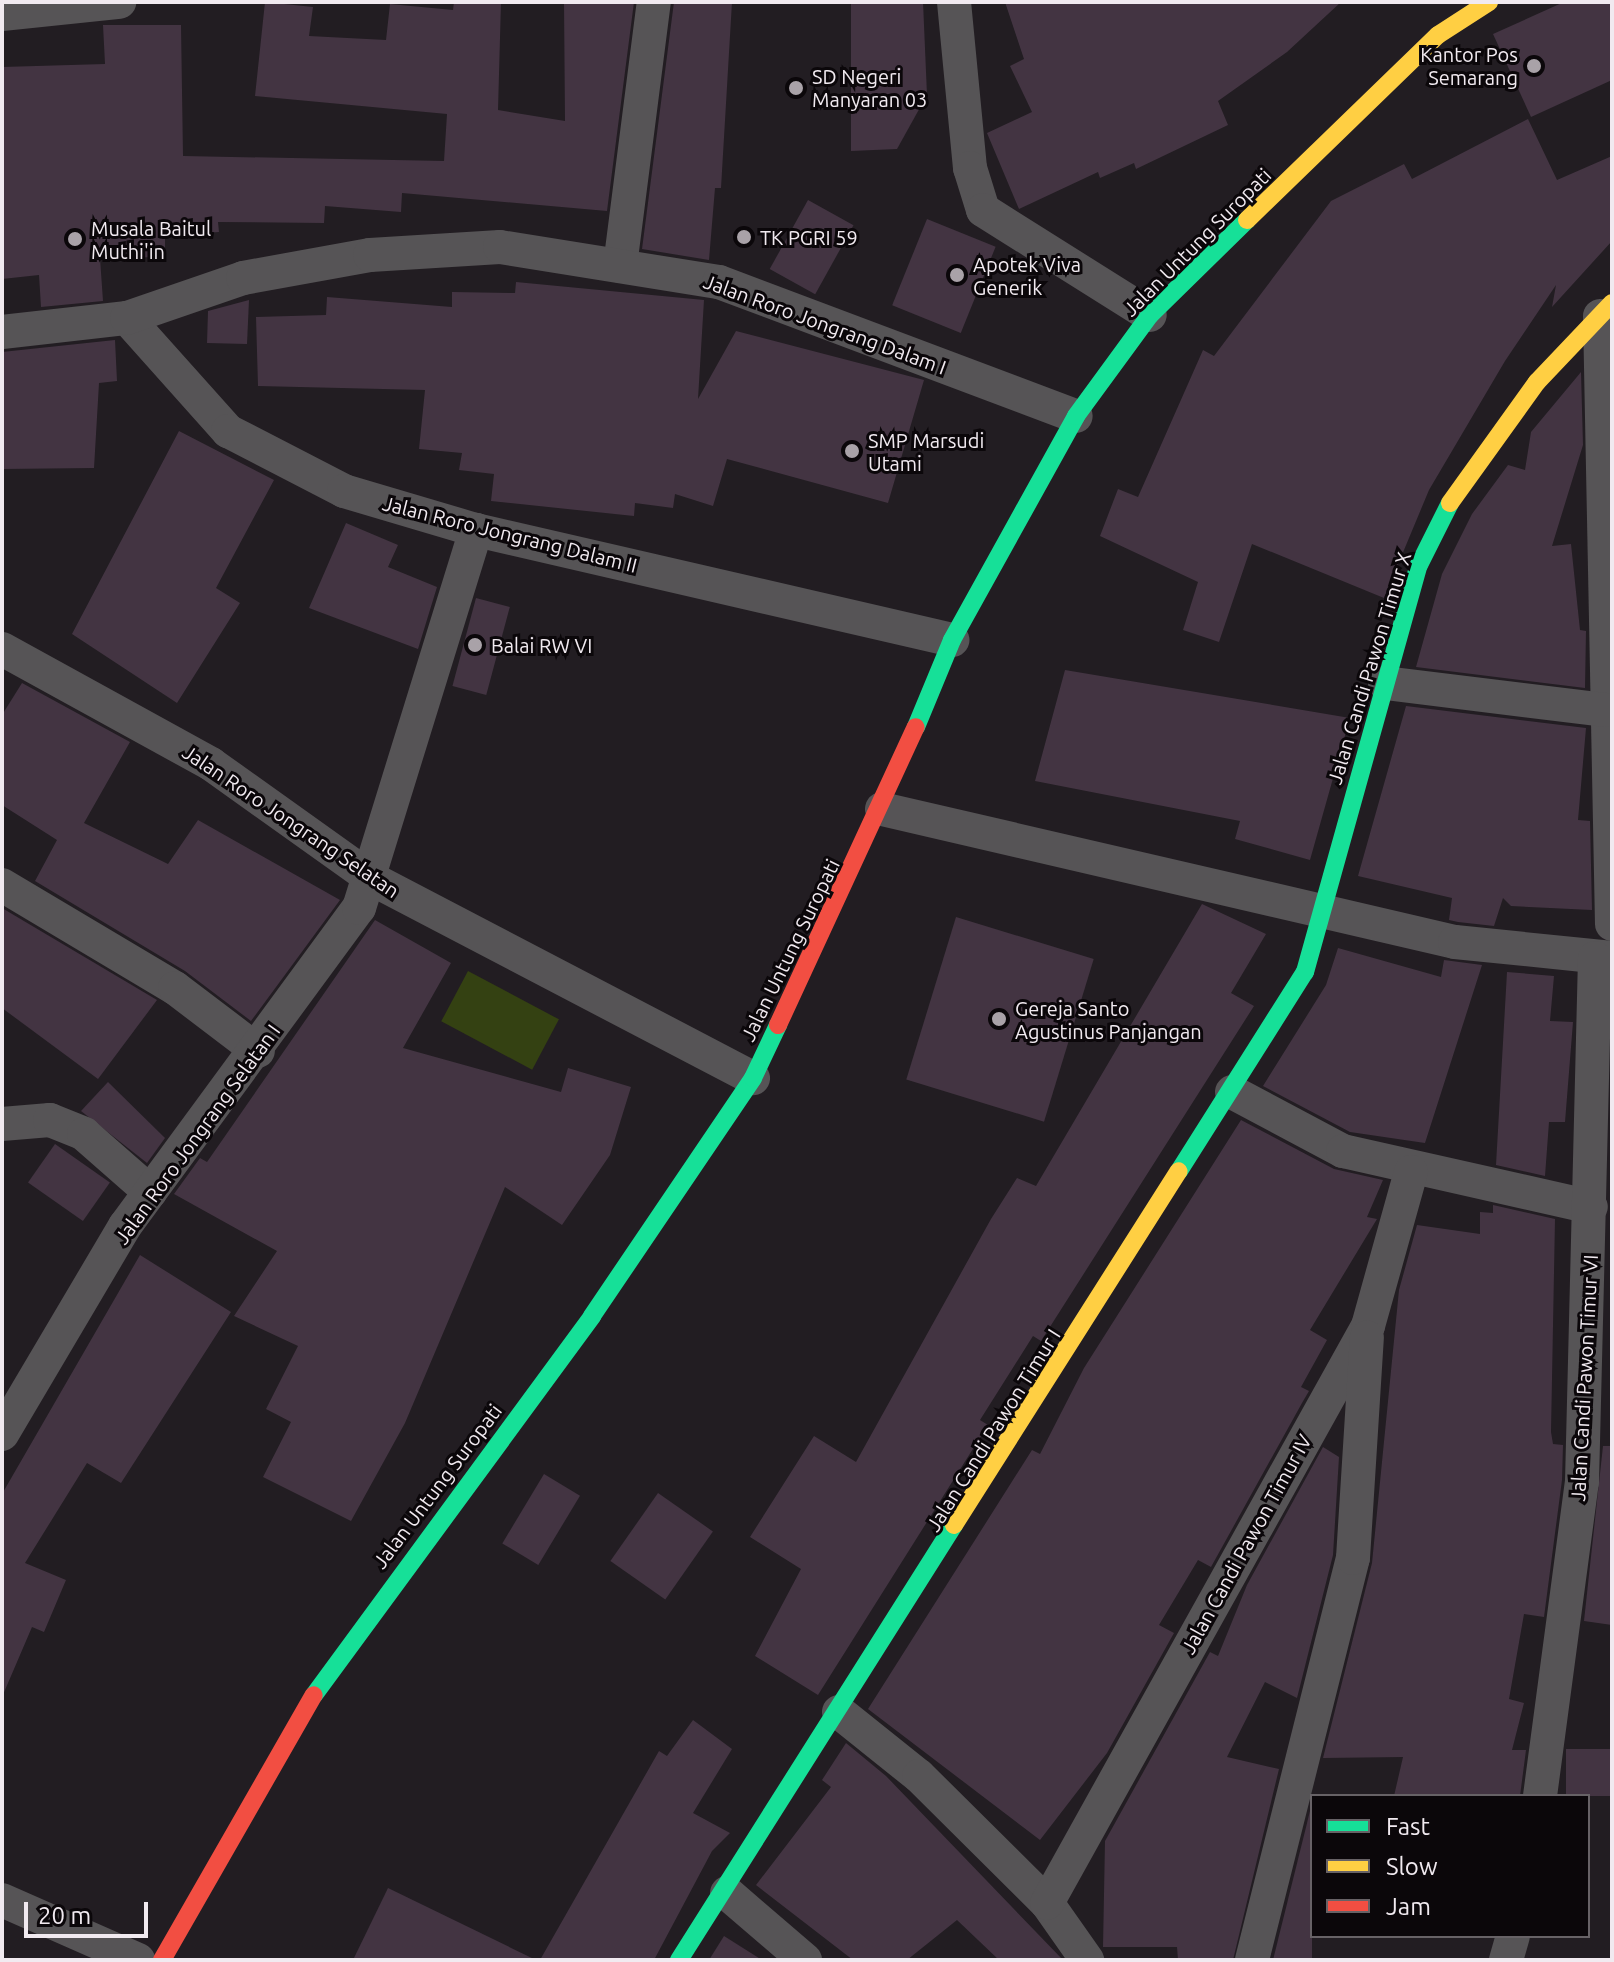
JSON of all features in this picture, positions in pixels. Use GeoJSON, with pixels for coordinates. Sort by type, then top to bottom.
{"type":"FeatureCollection","features":[{"type":"Feature","properties":{"kind":"main road","name":"Jalan Untung Suropati"},"geometry":{"type":"LineString","coordinates":[[162,1960],[332,1663],[592,1316],[753,1078],[882,809],[952,640],[1076,416],[1150,315],[1438,35],[1489,2]]}},
{"type":"Feature","properties":{"kind":"main road","name":"Jalan Candi Pawon Timur X"},"geometry":{"type":"LineString","coordinates":[[1321,913],[1419,565],[1451,501],[1537,382],[1606,309]]}},
{"type":"Feature","properties":{"kind":"main road","name":"Jalan Candi Pawon Timur I"},"geometry":{"type":"LineString","coordinates":[[679,1960],[727,1893],[1232,1092],[1305,972],[1321,913]]}},
{"type":"Feature","properties":{"kind":"street"},"geometry":{"type":"LineString","coordinates":[[2,14],[119,2]]}},
{"type":"Feature","properties":{"kind":"street"},"geometry":{"type":"LineString","coordinates":[[620,266],[654,2]]}},
{"type":"Feature","properties":{"kind":"street"},"geometry":{"type":"LineString","coordinates":[[954,2],[970,168],[983,210],[1150,315]]}},
{"type":"Feature","properties":{"kind":"street","name":"Jalan Roro Jongrang Dalam I"},"geometry":{"type":"LineString","coordinates":[[2,332],[127,318],[243,278],[370,255],[500,247],[719,282],[1076,416]]}},
{"type":"Feature","properties":{"kind":"street"},"geometry":{"type":"LineString","coordinates":[[1606,309],[1604,710],[1612,924]]}},
{"type":"Feature","properties":{"kind":"street","name":"Jalan Roro Jongrang Dalam II"},"geometry":{"type":"LineString","coordinates":[[127,318],[228,431],[344,491],[476,530],[952,640]]}},
{"type":"Feature","properties":{"kind":"street","name":"Jalan Roro Jongrang Selatan I"},"geometry":{"type":"LineString","coordinates":[[2,1434],[150,1192],[258,1051],[352,920],[372,879],[476,530]]}},
{"type":"Feature","properties":{"kind":"street","name":"Jalan Roro Jongrang Selatan"},"geometry":{"type":"LineString","coordinates":[[2,649],[211,764],[372,879],[753,1078]]}},
{"type":"Feature","properties":{"kind":"street"},"geometry":{"type":"LineString","coordinates":[[1385,683],[1604,710]]}},
{"type":"Feature","properties":{"kind":"street"},"geometry":{"type":"LineString","coordinates":[[882,809],[1455,942],[1603,958]]}},
{"type":"Feature","properties":{"kind":"street"},"geometry":{"type":"LineString","coordinates":[[2,885],[175,988],[258,1051]]}},
{"type":"Feature","properties":{"kind":"street","name":"Jalan Candi Pawon Timur VI"},"geometry":{"type":"LineString","coordinates":[[1540,1794],[1582,1482],[1603,958]]}},
{"type":"Feature","properties":{"kind":"street"},"geometry":{"type":"LineString","coordinates":[[1232,1092],[1343,1151],[1411,1172],[1591,1207]]}},
{"type":"Feature","properties":{"kind":"street"},"geometry":{"type":"LineString","coordinates":[[2,1124],[50,1120],[84,1134],[150,1192]]}},
{"type":"Feature","properties":{"kind":"street","name":"Jalan Candi Pawon Timur IV"},"geometry":{"type":"LineString","coordinates":[[1047,1903],[1368,1326],[1411,1172]]}},
{"type":"Feature","properties":{"kind":"street"},"geometry":{"type":"LineString","coordinates":[[1252,1960],[1353,1558],[1368,1326]]}},
{"type":"Feature","properties":{"kind":"street"},"geometry":{"type":"LineString","coordinates":[[839,1712],[919,1776],[1047,1903],[1087,1960]]}},
{"type":"Feature","properties":{"kind":"street"},"geometry":{"type":"LineString","coordinates":[[727,1893],[805,1960]]}},
{"type":"Feature","properties":{"kind":"street"},"geometry":{"type":"LineString","coordinates":[[2,1900],[138,1960]]}},
{"type":"Feature","properties":{"kind":"street"},"geometry":{"type":"LineString","coordinates":[[1506,1960],[1512,1938]]}},
{"type":"Feature","properties":{"kind":"green space"},"geometry":{"type":"Polygon","coordinates":[[[468,971],[559,1019],[532,1070],[441,1021],[468,971]]]}},
{"type":"Feature","properties":{"kind":"building"},"geometry":{"type":"Polygon","coordinates":[[[265,2],[313,7],[309,36],[386,40],[390,4],[453,10],[454,2],[501,2],[498,110],[565,121],[564,2],[634,2],[607,211],[402,193],[401,212],[325,206],[324,223],[218,222],[219,232],[165,236],[165,257],[100,258],[103,301],[41,307],[39,275],[2,279],[2,67],[105,64],[103,25],[181,25],[183,156],[444,161],[447,114],[255,96],[265,2]]]}},
{"type":"Feature","properties":{"kind":"building"},"geometry":{"type":"Polygon","coordinates":[[[674,2],[732,2],[721,188],[715,188],[709,260],[642,249],[674,2]]]}},
{"type":"Feature","properties":{"kind":"building"},"geometry":{"type":"Polygon","coordinates":[[[851,2],[923,2],[927,95],[897,149],[851,151],[851,2]]]}},
{"type":"Feature","properties":{"kind":"building"},"geometry":{"type":"Polygon","coordinates":[[[1005,2],[1341,2],[1287,52],[1218,101],[1228,125],[1136,169],[1134,163],[1100,178],[1098,172],[1019,209],[987,133],[1032,112],[1010,66],[1024,59],[1005,2]]]}},
{"type":"Feature","properties":{"kind":"building"},"geometry":{"type":"Polygon","coordinates":[[[1564,2],[1612,2],[1612,80],[1531,117],[1493,34],[1564,2]]]}},
{"type":"Feature","properties":{"kind":"building"},"geometry":{"type":"Polygon","coordinates":[[[1528,119],[1557,180],[1612,156],[1612,241],[1552,307],[1556,285],[1505,361],[1429,490],[1384,598],[1252,544],[1219,642],[1183,630],[1198,582],[1100,536],[1118,489],[1138,497],[1203,350],[1214,356],[1331,201],[1404,164],[1412,179],[1528,119]]]}},
{"type":"Feature","properties":{"kind":"building"},"geometry":{"type":"Polygon","coordinates":[[[808,200],[853,225],[815,294],[770,269],[808,200]]]}},
{"type":"Feature","properties":{"kind":"building"},"geometry":{"type":"Polygon","coordinates":[[[927,219],[996,247],[961,333],[892,305],[927,219]]]}},
{"type":"Feature","properties":{"kind":"building"},"geometry":{"type":"Polygon","coordinates":[[[516,282],[704,300],[698,399],[736,331],[924,380],[888,503],[727,459],[713,506],[675,494],[673,508],[635,503],[634,516],[491,501],[494,474],[459,470],[462,453],[419,449],[425,390],[258,386],[256,317],[326,315],[327,297],[452,307],[452,292],[515,293],[516,282]]]}},
{"type":"Feature","properties":{"kind":"building"},"geometry":{"type":"Polygon","coordinates":[[[249,300],[247,344],[207,343],[208,311],[249,300]]]}},
{"type":"Feature","properties":{"kind":"building"},"geometry":{"type":"Polygon","coordinates":[[[115,340],[117,381],[99,383],[94,468],[2,469],[2,352],[115,340]]]}},
{"type":"Feature","properties":{"kind":"building"},"geometry":{"type":"Polygon","coordinates":[[[1581,372],[1583,445],[1552,546],[1571,544],[1580,630],[1586,631],[1585,688],[1416,667],[1442,574],[1472,514],[1508,465],[1525,470],[1531,432],[1581,372]]]}},
{"type":"Feature","properties":{"kind":"building"},"geometry":{"type":"Polygon","coordinates":[[[179,431],[274,480],[216,588],[240,603],[177,703],[72,634],[179,431]]]}},
{"type":"Feature","properties":{"kind":"building"},"geometry":{"type":"Polygon","coordinates":[[[346,523],[398,545],[388,567],[437,587],[418,649],[309,608],[346,523]]]}},
{"type":"Feature","properties":{"kind":"building","name":"Balai RW VI"},"geometry":{"type":"Polygon","coordinates":[[[476,598],[510,607],[486,695],[452,686],[476,598]]]}},
{"type":"Feature","properties":{"kind":"building"},"geometry":{"type":"Polygon","coordinates":[[[1065,670],[1350,718],[1310,860],[1235,839],[1240,821],[1035,781],[1065,670]]]}},
{"type":"Feature","properties":{"kind":"building"},"geometry":{"type":"Polygon","coordinates":[[[22,683],[130,742],[84,823],[168,864],[198,820],[340,900],[251,1021],[185,971],[35,881],[57,840],[2,805],[2,715],[22,683]]]}},
{"type":"Feature","properties":{"kind":"building"},"geometry":{"type":"Polygon","coordinates":[[[1406,706],[1586,728],[1578,820],[1590,821],[1592,910],[1511,906],[1503,898],[1494,926],[1458,922],[1449,920],[1452,898],[1358,876],[1406,706]]]}},
{"type":"Feature","properties":{"kind":"building"},"geometry":{"type":"Polygon","coordinates":[[[1202,904],[1266,934],[1231,993],[1254,1006],[1041,1341],[1033,1336],[980,1420],[988,1425],[818,1695],[755,1656],[801,1569],[750,1537],[814,1436],[856,1462],[991,1219],[1017,1178],[1036,1186],[1202,904]]]}},
{"type":"Feature","properties":{"kind":"building"},"geometry":{"type":"Polygon","coordinates":[[[2,908],[157,1000],[98,1079],[2,1008],[2,908]]]}},
{"type":"Feature","properties":{"kind":"building","name":"Gereja Santo Agustinus Panjangan"},"geometry":{"type":"Polygon","coordinates":[[[956,917],[1094,959],[1044,1122],[906,1080],[956,917]]]}},
{"type":"Feature","properties":{"kind":"building"},"geometry":{"type":"Polygon","coordinates":[[[375,920],[451,963],[403,1048],[561,1092],[568,1068],[631,1087],[610,1155],[562,1225],[505,1187],[405,1423],[351,1521],[263,1477],[291,1422],[266,1409],[298,1346],[234,1316],[277,1251],[174,1194],[200,1158],[207,1162],[375,920]]]}},
{"type":"Feature","properties":{"kind":"building"},"geometry":{"type":"Polygon","coordinates":[[[1338,948],[1441,977],[1444,960],[1482,965],[1425,1143],[1350,1132],[1263,1086],[1326,985],[1338,948]]]}},
{"type":"Feature","properties":{"kind":"building"},"geometry":{"type":"Polygon","coordinates":[[[1507,972],[1554,976],[1550,1021],[1573,1022],[1565,1122],[1549,1122],[1545,1176],[1496,1165],[1507,972]]]}},
{"type":"Feature","properties":{"kind":"building"},"geometry":{"type":"Polygon","coordinates":[[[108,1082],[165,1138],[147,1163],[81,1111],[108,1082]]]}},
{"type":"Feature","properties":{"kind":"building"},"geometry":{"type":"Polygon","coordinates":[[[1241,1120],[1334,1169],[1383,1180],[1367,1217],[1377,1219],[1310,1330],[1327,1340],[1301,1387],[1309,1391],[1211,1567],[1198,1560],[1159,1625],[1174,1633],[1107,1753],[1040,1840],[868,1709],[1032,1450],[1040,1454],[1084,1368],[1241,1120]]]}},
{"type":"Feature","properties":{"kind":"building"},"geometry":{"type":"Polygon","coordinates":[[[55,1144],[110,1182],[83,1221],[28,1183],[55,1144]]]}},
{"type":"Feature","properties":{"kind":"building"},"geometry":{"type":"Polygon","coordinates":[[[1493,1205],[1555,1219],[1551,1432],[1553,1444],[1563,1445],[1562,1480],[1544,1617],[1524,1614],[1509,1699],[1524,1703],[1512,1750],[1526,1750],[1520,1794],[1394,1794],[1403,1757],[1323,1758],[1372,1563],[1399,1290],[1417,1225],[1480,1234],[1480,1212],[1493,1213],[1493,1205]]]}},
{"type":"Feature","properties":{"kind":"building"},"geometry":{"type":"Polygon","coordinates":[[[140,1255],[231,1312],[121,1483],[87,1463],[25,1563],[66,1580],[44,1632],[32,1627],[2,1697],[2,1494],[140,1255]]]}},
{"type":"Feature","properties":{"kind":"building"},"geometry":{"type":"Polygon","coordinates":[[[1603,1446],[1612,1446],[1612,1625],[1584,1621],[1603,1446]]]}},
{"type":"Feature","properties":{"kind":"building"},"geometry":{"type":"Polygon","coordinates":[[[1323,1447],[1339,1457],[1333,1555],[1297,1698],[1265,1682],[1227,1757],[1279,1769],[1233,1960],[1178,1960],[1177,1947],[1103,1947],[1105,1841],[1210,1652],[1218,1656],[1247,1585],[1323,1447]]]}},
{"type":"Feature","properties":{"kind":"building"},"geometry":{"type":"Polygon","coordinates":[[[544,1474],[580,1496],[538,1565],[502,1543],[544,1474]]]}},
{"type":"Feature","properties":{"kind":"building"},"geometry":{"type":"Polygon","coordinates":[[[658,1493],[713,1531],[665,1599],[610,1561],[658,1493]]]}},
{"type":"Feature","properties":{"kind":"building"},"geometry":{"type":"Polygon","coordinates":[[[693,1720],[732,1749],[693,1813],[730,1833],[712,1851],[654,1960],[540,1960],[659,1751],[667,1756],[693,1720]]]}},
{"type":"Feature","properties":{"kind":"building"},"geometry":{"type":"Polygon","coordinates":[[[846,1743],[886,1776],[1063,1960],[999,1960],[957,1920],[907,1960],[853,1960],[756,1885],[831,1787],[822,1780],[846,1743]]]}},
{"type":"Feature","properties":{"kind":"building"},"geometry":{"type":"Polygon","coordinates":[[[1566,1749],[1612,1749],[1612,1796],[1566,1794],[1566,1749]]]}},
{"type":"Feature","properties":{"kind":"building"},"geometry":{"type":"Polygon","coordinates":[[[1310,1811],[1312,1960],[1273,1960],[1310,1811]]]}},
{"type":"Feature","properties":{"kind":"building"},"geometry":{"type":"Polygon","coordinates":[[[388,1888],[536,1960],[353,1960],[388,1888]]]}},
{"type":"Feature","properties":{"kind":"building"},"geometry":{"type":"Polygon","coordinates":[[[724,1936],[762,1960],[709,1960],[724,1936]]]}},
{"type":"Feature","properties":{"kind":"traffic: fast"},"geometry":{"type":"LineString","coordinates":[[916,727],[952,640],[1076,416],[1150,315],[1247,220]]}},
{"type":"Feature","properties":{"kind":"traffic: fast"},"geometry":{"type":"LineString","coordinates":[[1179,1171],[1305,972],[1419,565],[1450,503]]}},
{"type":"Feature","properties":{"kind":"traffic: fast"},"geometry":{"type":"LineString","coordinates":[[314,1695],[592,1316],[753,1078],[778,1025]]}},
{"type":"Feature","properties":{"kind":"traffic: fast"},"geometry":{"type":"LineString","coordinates":[[679,1960],[954,1525]]}},
{"type":"Feature","properties":{"kind":"traffic: slow"},"geometry":{"type":"LineString","coordinates":[[1247,220],[1438,35],[1489,2]]}},
{"type":"Feature","properties":{"kind":"traffic: slow"},"geometry":{"type":"LineString","coordinates":[[1450,503],[1537,382],[1612,303]]}},
{"type":"Feature","properties":{"kind":"traffic: slow"},"geometry":{"type":"LineString","coordinates":[[954,1525],[1179,1171]]}},
{"type":"Feature","properties":{"kind":"traffic: jam"},"geometry":{"type":"LineString","coordinates":[[778,1025],[916,727]]}},
{"type":"Feature","properties":{"kind":"traffic: jam"},"geometry":{"type":"LineString","coordinates":[[162,1960],[314,1695]]}},
{"type":"Feature","properties":{"kind":"place","name":"Kantor Pos Semarang"},"geometry":{"type":"Point","coordinates":[1534,66]}},
{"type":"Feature","properties":{"kind":"place","name":"SD Negeri Manyaran 03"},"geometry":{"type":"Point","coordinates":[796,88]}},
{"type":"Feature","properties":{"kind":"place","name":"TK PGRI 59"},"geometry":{"type":"Point","coordinates":[744,237]}},
{"type":"Feature","properties":{"kind":"place","name":"Musala Baitul Muthi'in"},"geometry":{"type":"Point","coordinates":[75,239]}},
{"type":"Feature","properties":{"kind":"place","name":"Apotek Viva Generik"},"geometry":{"type":"Point","coordinates":[957,275]}},
{"type":"Feature","properties":{"kind":"place","name":"SMP Marsudi Utami"},"geometry":{"type":"Point","coordinates":[852,451]}},
{"type":"Feature","properties":{"kind":"place","name":"Balai RW VI"},"geometry":{"type":"Point","coordinates":[475,645]}},
{"type":"Feature","properties":{"kind":"place","name":"Gereja Santo Agustinus Panjangan"},"geometry":{"type":"Point","coordinates":[999,1019]}}]}
